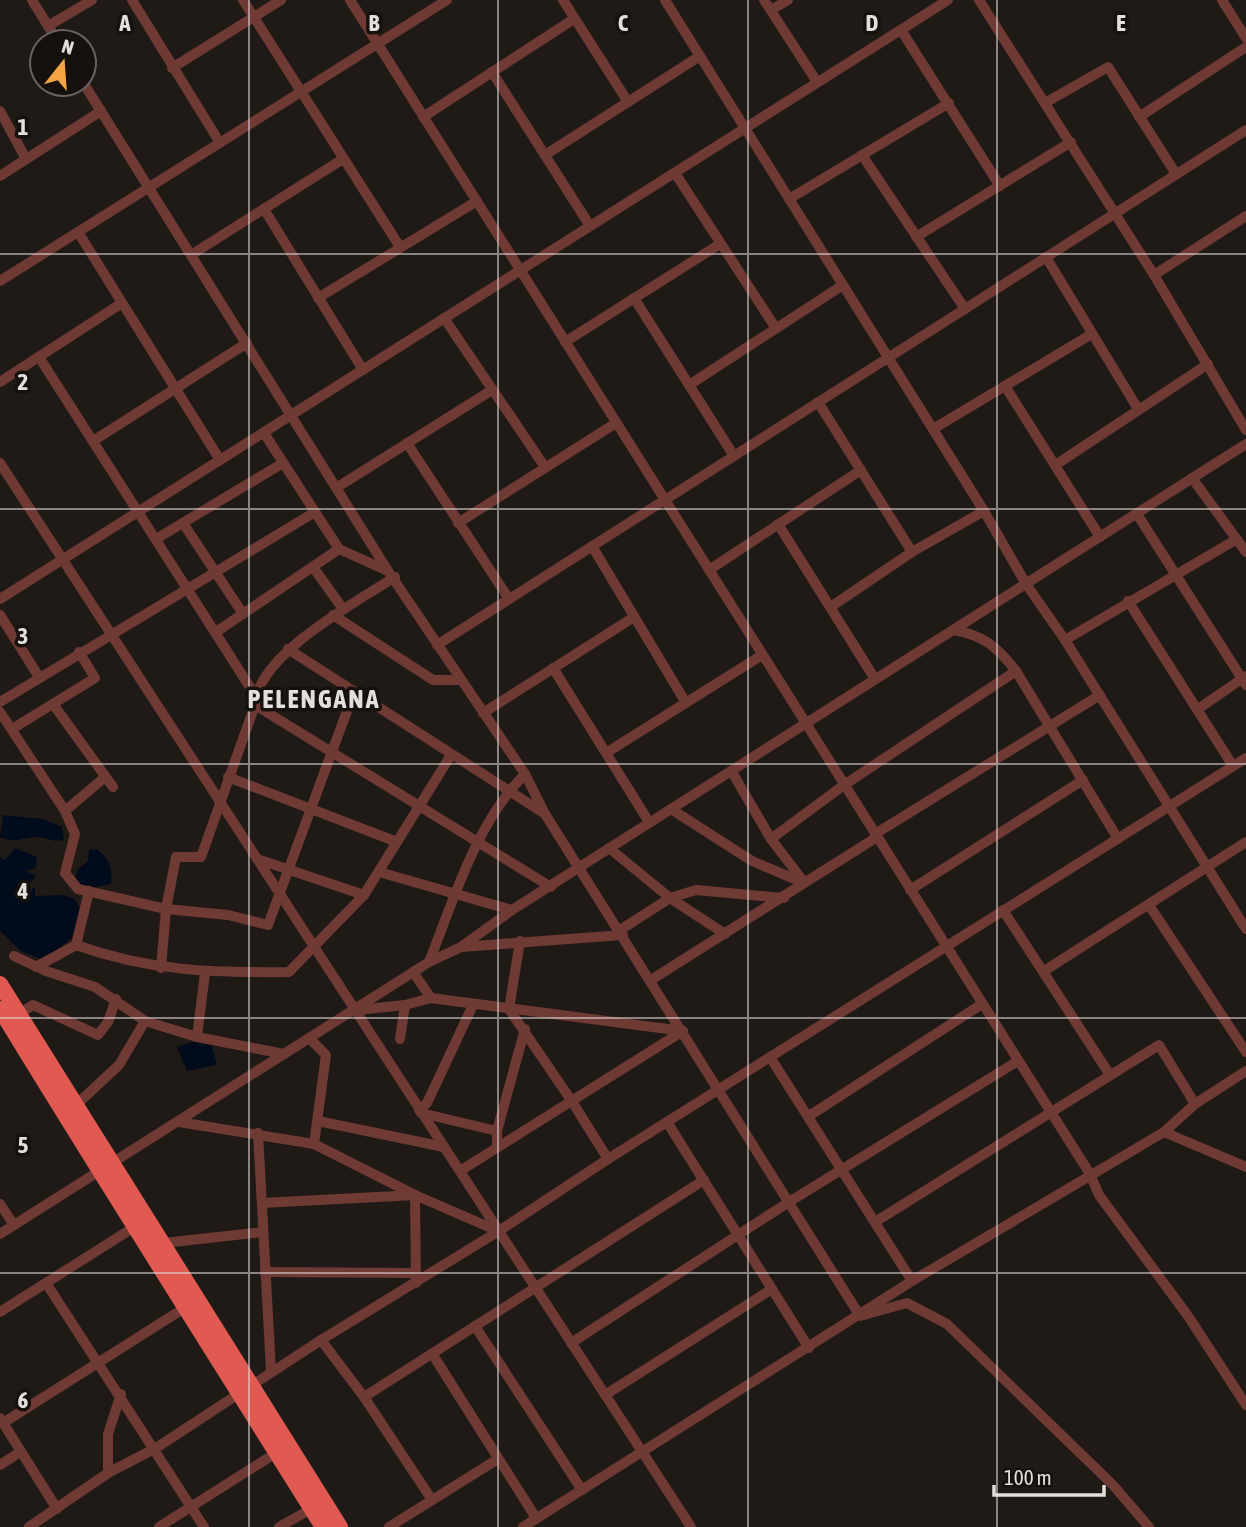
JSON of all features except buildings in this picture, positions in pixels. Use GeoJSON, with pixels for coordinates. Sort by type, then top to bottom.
{"type":"FeatureCollection","features":[{"type":"Feature","properties":{"kind":"highway"},"geometry":{"type":"LineString","coordinates":[[0,984],[75,1106],[104,1168],[136,1226],[186,1307],[340,1527]]}},
{"type":"Feature","properties":{"kind":"highway"},"geometry":{"type":"LineString","coordinates":[[0,1011],[104,1168],[164,1243],[276,1453],[323,1527]]}},
{"type":"Feature","properties":{"kind":"street"},"geometry":{"type":"LineString","coordinates":[[32,0],[48,26],[92,0]]}},
{"type":"Feature","properties":{"kind":"street"},"geometry":{"type":"LineString","coordinates":[[132,0],[219,143]]}},
{"type":"Feature","properties":{"kind":"street"},"geometry":{"type":"LineString","coordinates":[[243,0],[400,247]]}},
{"type":"Feature","properties":{"kind":"street"},"geometry":{"type":"LineString","coordinates":[[172,68],[281,0]]}},
{"type":"Feature","properties":{"kind":"street"},"geometry":{"type":"LineString","coordinates":[[349,0],[806,723],[944,947],[1090,1174],[1099,1195],[1188,1316],[1246,1405]]}},
{"type":"Feature","properties":{"kind":"street"},"geometry":{"type":"LineString","coordinates":[[0,281],[447,0]]}},
{"type":"Feature","properties":{"kind":"street"},"geometry":{"type":"LineString","coordinates":[[563,0],[628,102]]}},
{"type":"Feature","properties":{"kind":"street"},"geometry":{"type":"LineString","coordinates":[[665,0],[985,511],[1026,584],[1065,639],[1246,929]]}},
{"type":"Feature","properties":{"kind":"street"},"geometry":{"type":"LineString","coordinates":[[764,0],[817,82]]}},
{"type":"Feature","properties":{"kind":"street"},"geometry":{"type":"LineString","coordinates":[[771,10],[788,0]]}},
{"type":"Feature","properties":{"kind":"street"},"geometry":{"type":"LineString","coordinates":[[0,599],[948,0]]}},
{"type":"Feature","properties":{"kind":"street"},"geometry":{"type":"LineString","coordinates":[[979,0],[1154,275],[1246,430]]}},
{"type":"Feature","properties":{"kind":"street"},"geometry":{"type":"LineString","coordinates":[[1222,0],[1246,38]]}},
{"type":"Feature","properties":{"kind":"street"},"geometry":{"type":"LineString","coordinates":[[423,117],[574,19]]}},
{"type":"Feature","properties":{"kind":"street"},"geometry":{"type":"LineString","coordinates":[[901,30],[1000,186]]}},
{"type":"Feature","properties":{"kind":"street"},"geometry":{"type":"LineString","coordinates":[[1139,117],[1246,47]]}},
{"type":"Feature","properties":{"kind":"street"},"geometry":{"type":"LineString","coordinates":[[545,155],[700,56]]}},
{"type":"Feature","properties":{"kind":"street"},"geometry":{"type":"LineString","coordinates":[[1045,103],[1108,67],[1176,174]]}},
{"type":"Feature","properties":{"kind":"street"},"geometry":{"type":"LineString","coordinates":[[492,72],[590,226]]}},
{"type":"Feature","properties":{"kind":"street"},"geometry":{"type":"LineString","coordinates":[[93,98],[336,488],[460,680],[525,774],[544,814],[580,866],[860,1316]]}},
{"type":"Feature","properties":{"kind":"street"},"geometry":{"type":"LineString","coordinates":[[789,199],[949,103]]}},
{"type":"Feature","properties":{"kind":"street"},"geometry":{"type":"LineString","coordinates":[[0,111],[26,159]]}},
{"type":"Feature","properties":{"kind":"street"},"geometry":{"type":"LineString","coordinates":[[0,176],[101,111]]}},
{"type":"Feature","properties":{"kind":"street"},"geometry":{"type":"LineString","coordinates":[[437,645],[1246,130]]}},
{"type":"Feature","properties":{"kind":"street"},"geometry":{"type":"LineString","coordinates":[[916,237],[1071,142]]}},
{"type":"Feature","properties":{"kind":"street"},"geometry":{"type":"LineString","coordinates":[[862,155],[965,309]]}},
{"type":"Feature","properties":{"kind":"street"},"geometry":{"type":"LineString","coordinates":[[191,255],[343,159]]}},
{"type":"Feature","properties":{"kind":"street"},"geometry":{"type":"LineString","coordinates":[[675,173],[775,327]]}},
{"type":"Feature","properties":{"kind":"street"},"geometry":{"type":"LineString","coordinates":[[318,298],[477,201]]}},
{"type":"Feature","properties":{"kind":"street"},"geometry":{"type":"LineString","coordinates":[[264,209],[363,370]]}},
{"type":"Feature","properties":{"kind":"street"},"geometry":{"type":"LineString","coordinates":[[1154,275],[1246,216]]}},
{"type":"Feature","properties":{"kind":"street"},"geometry":{"type":"LineString","coordinates":[[78,232],[220,460]]}},
{"type":"Feature","properties":{"kind":"street"},"geometry":{"type":"LineString","coordinates":[[565,342],[720,244]]}},
{"type":"Feature","properties":{"kind":"street"},"geometry":{"type":"LineString","coordinates":[[1046,257],[1090,335],[1138,409]]}},
{"type":"Feature","properties":{"kind":"street"},"geometry":{"type":"LineString","coordinates":[[689,384],[843,285]]}},
{"type":"Feature","properties":{"kind":"street"},"geometry":{"type":"LineString","coordinates":[[634,298],[734,456]]}},
{"type":"Feature","properties":{"kind":"street"},"geometry":{"type":"LineString","coordinates":[[0,382],[122,303]]}},
{"type":"Feature","properties":{"kind":"street"},"geometry":{"type":"LineString","coordinates":[[444,318],[545,467]]}},
{"type":"Feature","properties":{"kind":"street"},"geometry":{"type":"LineString","coordinates":[[933,429],[1090,335]]}},
{"type":"Feature","properties":{"kind":"street"},"geometry":{"type":"LineString","coordinates":[[93,441],[247,343]]}},
{"type":"Feature","properties":{"kind":"street"},"geometry":{"type":"LineString","coordinates":[[40,357],[216,632],[255,700],[331,752],[551,887]]}},
{"type":"Feature","properties":{"kind":"street"},"geometry":{"type":"LineString","coordinates":[[1057,464],[1208,364]]}},
{"type":"Feature","properties":{"kind":"street"},"geometry":{"type":"LineString","coordinates":[[1005,386],[1057,464],[1100,537]]}},
{"type":"Feature","properties":{"kind":"street"},"geometry":{"type":"LineString","coordinates":[[336,488],[492,390]]}},
{"type":"Feature","properties":{"kind":"street"},"geometry":{"type":"LineString","coordinates":[[818,402],[912,552]]}},
{"type":"Feature","properties":{"kind":"street"},"geometry":{"type":"LineString","coordinates":[[458,523],[616,423]]}},
{"type":"Feature","properties":{"kind":"street"},"geometry":{"type":"LineString","coordinates":[[264,433],[339,549],[392,574]]}},
{"type":"Feature","properties":{"kind":"street"},"geometry":{"type":"LineString","coordinates":[[407,443],[509,599]]}},
{"type":"Feature","properties":{"kind":"street"},"geometry":{"type":"LineString","coordinates":[[0,1234],[429,962],[461,947],[580,866],[1246,444]]}},
{"type":"Feature","properties":{"kind":"street"},"geometry":{"type":"LineString","coordinates":[[0,463],[691,1527]]}},
{"type":"Feature","properties":{"kind":"street"},"geometry":{"type":"LineString","coordinates":[[156,539],[283,463]]}},
{"type":"Feature","properties":{"kind":"street"},"geometry":{"type":"LineString","coordinates":[[709,570],[861,470]]}},
{"type":"Feature","properties":{"kind":"street"},"geometry":{"type":"LineString","coordinates":[[1192,478],[1246,552]]}},
{"type":"Feature","properties":{"kind":"street"},"geometry":{"type":"LineString","coordinates":[[832,606],[912,552],[985,511]]}},
{"type":"Feature","properties":{"kind":"street"},"geometry":{"type":"LineString","coordinates":[[0,702],[315,512]]}},
{"type":"Feature","properties":{"kind":"street"},"geometry":{"type":"LineString","coordinates":[[1136,514],[1245,680],[1198,709]]}},
{"type":"Feature","properties":{"kind":"street"},"geometry":{"type":"LineString","coordinates":[[183,523],[243,614]]}},
{"type":"Feature","properties":{"kind":"street"},"geometry":{"type":"LineString","coordinates":[[778,524],[832,606],[875,679]]}},
{"type":"Feature","properties":{"kind":"street"},"geometry":{"type":"LineString","coordinates":[[1065,639],[1237,539]]}},
{"type":"Feature","properties":{"kind":"street"},"geometry":{"type":"LineString","coordinates":[[592,547],[686,702]]}},
{"type":"Feature","properties":{"kind":"street"},"geometry":{"type":"LineString","coordinates":[[216,632],[339,549]]}},
{"type":"Feature","properties":{"kind":"street"},"geometry":{"type":"LineString","coordinates":[[313,566],[338,612],[433,680],[460,680]]}},
{"type":"Feature","properties":{"kind":"street"},"geometry":{"type":"LineString","coordinates":[[161,968],[166,909],[176,857],[201,857],[255,700],[288,649],[392,574]]}},
{"type":"Feature","properties":{"kind":"street"},"geometry":{"type":"LineString","coordinates":[[1128,601],[1233,766]]}},
{"type":"Feature","properties":{"kind":"street"},"geometry":{"type":"LineString","coordinates":[[0,615],[39,677]]}},
{"type":"Feature","properties":{"kind":"street"},"geometry":{"type":"LineString","coordinates":[[483,713],[634,617]]}},
{"type":"Feature","properties":{"kind":"street"},"geometry":{"type":"LineString","coordinates":[[953,630],[989,640],[1016,671],[1118,839]]}},
{"type":"Feature","properties":{"kind":"street"},"geometry":{"type":"LineString","coordinates":[[288,649],[544,814]]}},
{"type":"Feature","properties":{"kind":"street"},"geometry":{"type":"LineString","coordinates":[[12,730],[95,678],[79,652]]}},
{"type":"Feature","properties":{"kind":"street"},"geometry":{"type":"LineString","coordinates":[[606,753],[762,655]]}},
{"type":"Feature","properties":{"kind":"street"},"geometry":{"type":"LineString","coordinates":[[553,668],[649,822]]}},
{"type":"Feature","properties":{"kind":"street"},"geometry":{"type":"LineString","coordinates":[[771,839],[844,785],[1016,671]]}},
{"type":"Feature","properties":{"kind":"street"},"geometry":{"type":"LineString","coordinates":[[0,712],[65,810],[75,834],[65,873],[78,889],[166,909],[228,915],[268,925],[354,692]]}},
{"type":"Feature","properties":{"kind":"street"},"geometry":{"type":"LineString","coordinates":[[651,981],[1100,695]]}},
{"type":"Feature","properties":{"kind":"street"},"geometry":{"type":"LineString","coordinates":[[53,704],[113,787]]}},
{"type":"Feature","properties":{"kind":"street"},"geometry":{"type":"LineString","coordinates":[[75,945],[117,960],[161,968],[205,973],[289,972],[364,895],[451,755]]}},
{"type":"Feature","properties":{"kind":"street"},"geometry":{"type":"LineString","coordinates":[[29,1527],[108,1473],[156,1448],[245,1391],[271,1371],[415,1278],[499,1231],[608,1159],[1246,758]]}},
{"type":"Feature","properties":{"kind":"street"},"geometry":{"type":"LineString","coordinates":[[732,772],[771,839],[804,883]]}},
{"type":"Feature","properties":{"kind":"street"},"geometry":{"type":"LineString","coordinates":[[429,962],[479,843],[509,790],[525,774]]}},
{"type":"Feature","properties":{"kind":"street"},"geometry":{"type":"LineString","coordinates":[[65,810],[105,777]]}},
{"type":"Feature","properties":{"kind":"street"},"geometry":{"type":"LineString","coordinates":[[228,777],[397,842]]}},
{"type":"Feature","properties":{"kind":"street"},"geometry":{"type":"LineString","coordinates":[[910,890],[1083,780]]}},
{"type":"Feature","properties":{"kind":"street"},"geometry":{"type":"LineString","coordinates":[[671,809],[752,861],[804,883]]}},
{"type":"Feature","properties":{"kind":"street"},"geometry":{"type":"LineString","coordinates":[[1044,971],[1246,842]]}},
{"type":"Feature","properties":{"kind":"street"},"geometry":{"type":"LineString","coordinates":[[609,848],[670,898],[725,934]]}},
{"type":"Feature","properties":{"kind":"street"},"geometry":{"type":"LineString","coordinates":[[257,859],[364,895]]}},
{"type":"Feature","properties":{"kind":"street"},"geometry":{"type":"LineString","coordinates":[[379,872],[512,910]]}},
{"type":"Feature","properties":{"kind":"street"},"geometry":{"type":"LineString","coordinates":[[461,947],[621,932],[670,898],[696,890],[783,898]]}},
{"type":"Feature","properties":{"kind":"street"},"geometry":{"type":"LineString","coordinates":[[36,967],[75,945],[89,891]]}},
{"type":"Feature","properties":{"kind":"street"},"geometry":{"type":"LineString","coordinates":[[1149,905],[1246,1052]]}},
{"type":"Feature","properties":{"kind":"street"},"geometry":{"type":"LineString","coordinates":[[1003,910],[1110,1075]]}},
{"type":"Feature","properties":{"kind":"street"},"geometry":{"type":"LineString","coordinates":[[520,942],[509,1009],[608,1159]]}},
{"type":"Feature","properties":{"kind":"street"},"geometry":{"type":"LineString","coordinates":[[15,956],[36,967],[95,986],[145,1021],[197,1037],[284,1054]]}},
{"type":"Feature","properties":{"kind":"street"},"geometry":{"type":"LineString","coordinates":[[413,972],[431,998]]}},
{"type":"Feature","properties":{"kind":"street"},"geometry":{"type":"LineString","coordinates":[[197,1037],[205,973]]}},
{"type":"Feature","properties":{"kind":"street"},"geometry":{"type":"LineString","coordinates":[[355,1010],[405,1005],[431,998],[683,1031]]}},
{"type":"Feature","properties":{"kind":"street"},"geometry":{"type":"LineString","coordinates":[[19,1014],[33,1005],[98,1035],[108,1022],[116,999]]}},
{"type":"Feature","properties":{"kind":"street"},"geometry":{"type":"LineString","coordinates":[[809,1116],[982,1004]]}},
{"type":"Feature","properties":{"kind":"street"},"geometry":{"type":"LineString","coordinates":[[400,1039],[405,1005]]}},
{"type":"Feature","properties":{"kind":"street"},"geometry":{"type":"LineString","coordinates":[[420,1111],[427,1104],[473,1005]]}},
{"type":"Feature","properties":{"kind":"street"},"geometry":{"type":"LineString","coordinates":[[75,1106],[119,1065],[145,1021]]}},
{"type":"Feature","properties":{"kind":"street"},"geometry":{"type":"LineString","coordinates":[[497,1146],[497,1131],[524,1029]]}},
{"type":"Feature","properties":{"kind":"street"},"geometry":{"type":"LineString","coordinates":[[460,1171],[683,1031]]}},
{"type":"Feature","properties":{"kind":"street"},"geometry":{"type":"LineString","coordinates":[[309,1038],[326,1055],[314,1144]]}},
{"type":"Feature","properties":{"kind":"street"},"geometry":{"type":"LineString","coordinates":[[875,1222],[1159,1045],[1195,1104]]}},
{"type":"Feature","properties":{"kind":"street"},"geometry":{"type":"LineString","coordinates":[[770,1057],[912,1281]]}},
{"type":"Feature","properties":{"kind":"street"},"geometry":{"type":"LineString","coordinates":[[572,1343],[789,1202],[1018,1060]]}},
{"type":"Feature","properties":{"kind":"street"},"geometry":{"type":"LineString","coordinates":[[523,1527],[643,1454],[912,1281],[1164,1132],[1195,1104],[1246,1071]]}},
{"type":"Feature","properties":{"kind":"street"},"geometry":{"type":"LineString","coordinates":[[420,1111],[497,1131]]}},
{"type":"Feature","properties":{"kind":"street"},"geometry":{"type":"LineString","coordinates":[[318,1121],[444,1147]]}},
{"type":"Feature","properties":{"kind":"street"},"geometry":{"type":"LineString","coordinates":[[179,1122],[314,1144],[415,1195],[499,1231]]}},
{"type":"Feature","properties":{"kind":"street"},"geometry":{"type":"LineString","coordinates":[[667,1122],[809,1348]]}},
{"type":"Feature","properties":{"kind":"street"},"geometry":{"type":"LineString","coordinates":[[1164,1132],[1246,1167]]}},
{"type":"Feature","properties":{"kind":"street"},"geometry":{"type":"LineString","coordinates":[[258,1133],[271,1371]]}},
{"type":"Feature","properties":{"kind":"street"},"geometry":{"type":"LineString","coordinates":[[365,1397],[704,1180]]}},
{"type":"Feature","properties":{"kind":"street"},"geometry":{"type":"LineString","coordinates":[[262,1203],[415,1195]]}},
{"type":"Feature","properties":{"kind":"street"},"geometry":{"type":"LineString","coordinates":[[415,1195],[415,1278]]}},
{"type":"Feature","properties":{"kind":"street"},"geometry":{"type":"LineString","coordinates":[[0,1204],[14,1225]]}},
{"type":"Feature","properties":{"kind":"street"},"geometry":{"type":"LineString","coordinates":[[0,1312],[136,1226]]}},
{"type":"Feature","properties":{"kind":"street"},"geometry":{"type":"LineString","coordinates":[[164,1243],[263,1232]]}},
{"type":"Feature","properties":{"kind":"street"},"geometry":{"type":"LineString","coordinates":[[265,1272],[415,1278]]}},
{"type":"Feature","properties":{"kind":"street"},"geometry":{"type":"LineString","coordinates":[[46,1283],[156,1448],[204,1527]]}},
{"type":"Feature","properties":{"kind":"street"},"geometry":{"type":"LineString","coordinates":[[605,1395],[772,1289]]}},
{"type":"Feature","properties":{"kind":"street"},"geometry":{"type":"LineString","coordinates":[[860,1316],[907,1303],[947,1324],[1113,1485],[1149,1527]]}},
{"type":"Feature","properties":{"kind":"street"},"geometry":{"type":"LineString","coordinates":[[57,1509],[1,1421],[186,1307]]}},
{"type":"Feature","properties":{"kind":"street"},"geometry":{"type":"LineString","coordinates":[[475,1326],[582,1490]]}},
{"type":"Feature","properties":{"kind":"street"},"geometry":{"type":"LineString","coordinates":[[321,1340],[365,1397],[432,1500]]}},
{"type":"Feature","properties":{"kind":"street"},"geometry":{"type":"LineString","coordinates":[[433,1355],[536,1518]]}},
{"type":"Feature","properties":{"kind":"street"},"geometry":{"type":"LineString","coordinates":[[108,1473],[108,1434],[121,1394]]}},
{"type":"Feature","properties":{"kind":"street"},"geometry":{"type":"LineString","coordinates":[[0,1465],[20,1452]]}},
{"type":"Feature","properties":{"kind":"street"},"geometry":{"type":"LineString","coordinates":[[159,1527],[276,1453]]}},
{"type":"Feature","properties":{"kind":"street"},"geometry":{"type":"LineString","coordinates":[[389,1527],[498,1459]]}},
{"type":"Feature","properties":{"kind":"street"},"geometry":{"type":"LineString","coordinates":[[279,1527],[311,1508]]}},
{"type":"Feature","properties":{"kind":"water"},"geometry":{"type":"Polygon","coordinates":[[[3,815],[43,819],[62,827],[64,840],[39,837],[14,840],[0,837],[3,815]]]}},
{"type":"Feature","properties":{"kind":"water"},"geometry":{"type":"Polygon","coordinates":[[[15,848],[37,857],[36,868],[25,871],[36,876],[28,885],[32,892],[33,887],[35,888],[35,896],[62,895],[75,899],[80,909],[72,938],[43,960],[21,951],[0,931],[0,857],[5,860],[15,848]]]}},
{"type":"Feature","properties":{"kind":"water"},"geometry":{"type":"Polygon","coordinates":[[[97,849],[110,864],[111,884],[90,888],[91,884],[83,887],[75,879],[78,869],[88,861],[89,850],[97,849]]]}},
{"type":"Feature","properties":{"kind":"water"},"geometry":{"type":"Polygon","coordinates":[[[200,1040],[212,1046],[217,1065],[187,1071],[177,1047],[200,1040]]]}},
{"type":"Feature","properties":{"kind":"district","name":"PELENGANA"},"geometry":{"type":"Point","coordinates":[314,699]}}]}
